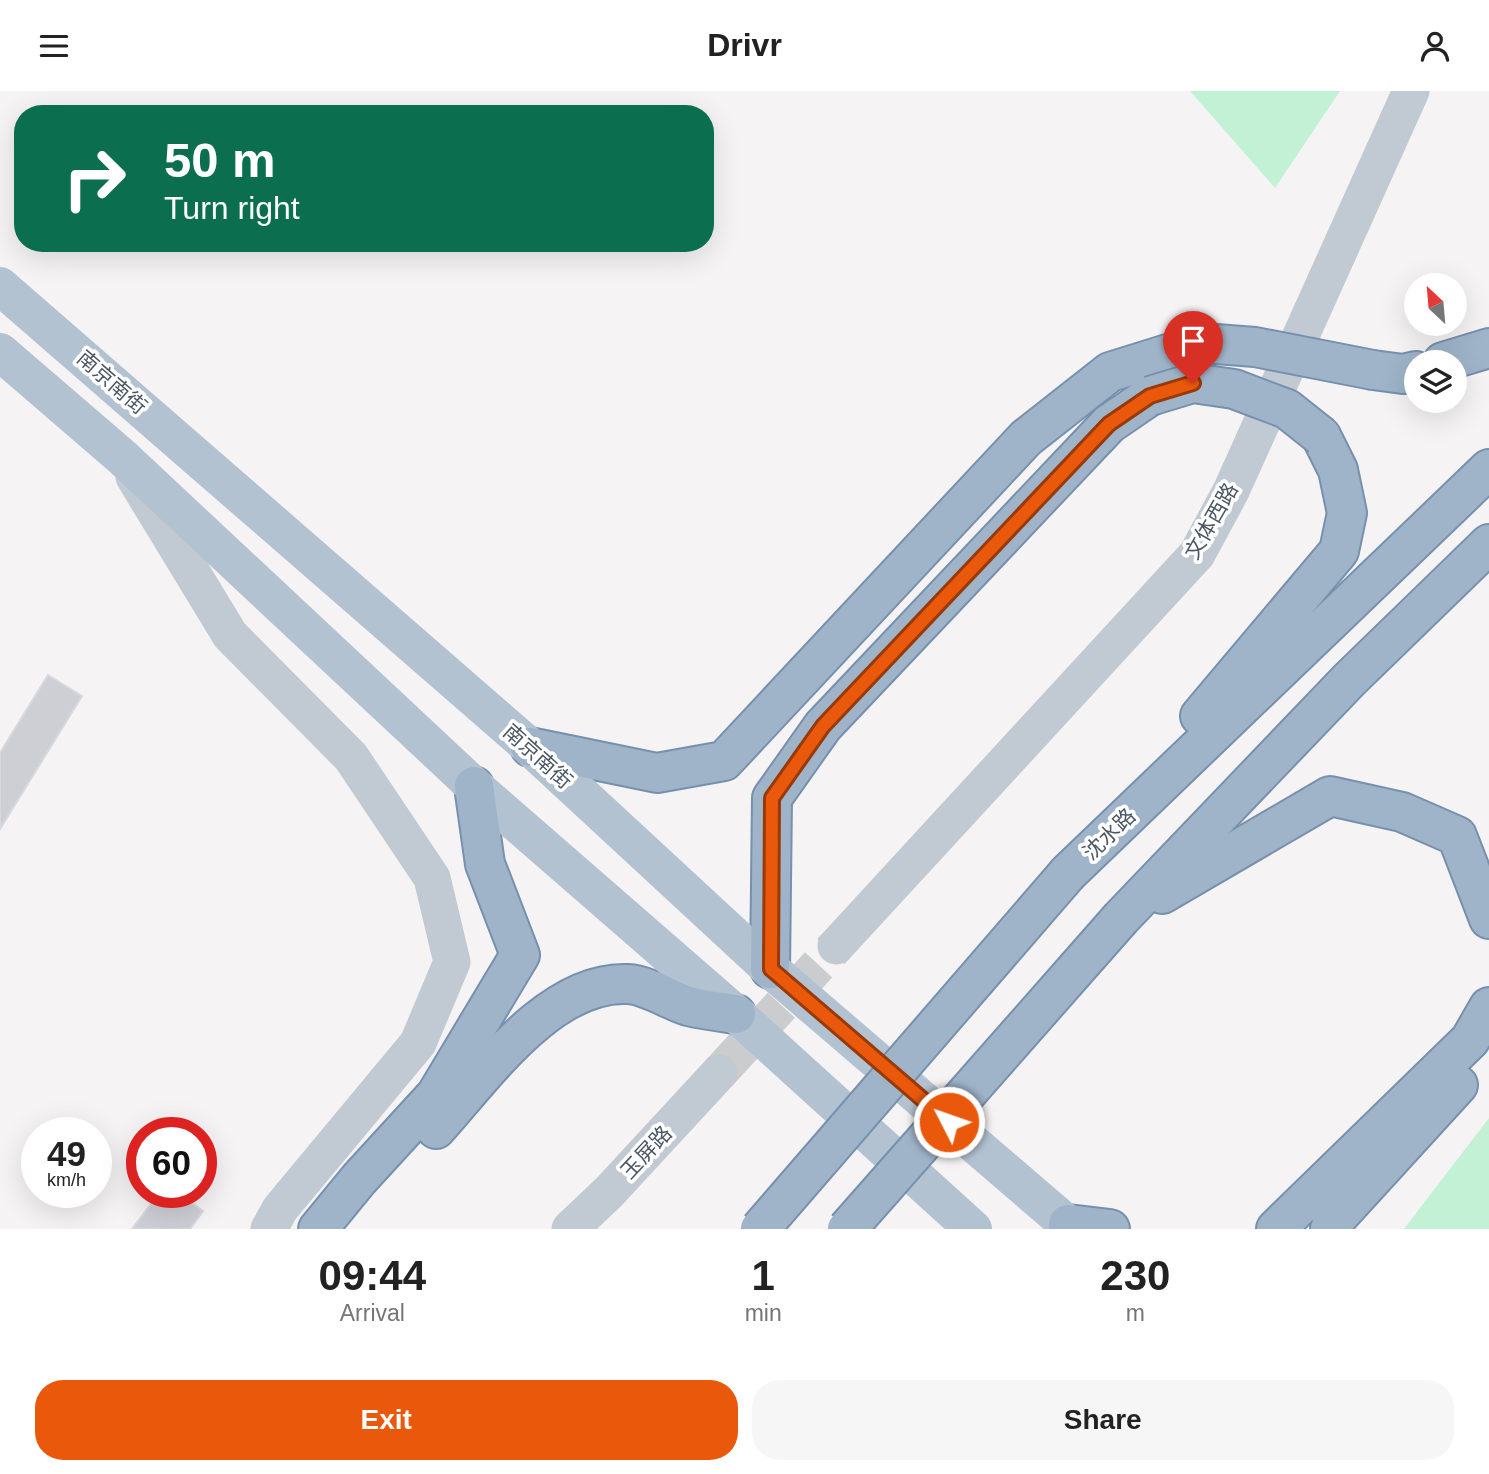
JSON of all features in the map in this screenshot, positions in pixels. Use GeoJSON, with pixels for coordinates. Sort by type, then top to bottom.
{"type":"FeatureCollection","features":[{"type":"Feature","properties":{"kind":"highway"},"geometry":{"type":"LineString","coordinates":[[530,747],[656,773],[724,761],[1026,438],[1110,372],[1203,343],[1255,347],[1404,374]]}},
{"type":"Feature","properties":{"kind":"highway"},"geometry":{"type":"LineString","coordinates":[[1467,355],[1489,348]]}},
{"type":"Feature","properties":{"kind":"highway"},"geometry":{"type":"LineString","coordinates":[[771,969],[772,798],[832,716],[1109,424],[1150,396],[1193,383],[1234,389],[1287,409],[1321,436],[1338,470],[1346,513],[1339,551],[1068,873]]}},
{"type":"Feature","properties":{"kind":"highway","name":"沈水路"},"geometry":{"type":"LineString","coordinates":[[760,1229],[1068,873],[1489,469]]}},
{"type":"Feature","properties":{"kind":"highway"},"geometry":{"type":"LineString","coordinates":[[847,1229],[1121,918],[1349,680],[1489,544]]}},
{"type":"Feature","properties":{"kind":"highway"},"geometry":{"type":"LineString","coordinates":[[318,1229],[359,1179],[436,1095],[520,955],[485,864],[474,786]]}},
{"type":"Feature","properties":{"kind":"highway"},"geometry":{"type":"LineString","coordinates":[[1121,918],[1329,796],[1402,812],[1457,836],[1489,919]]}},
{"type":"Feature","properties":{"kind":"highway"},"geometry":{"type":"LineString","coordinates":[[345,1229],[511,1046],[538,1020],[583,990],[606,984],[631,984],[688,1006],[736,1014]]}},
{"type":"Feature","properties":{"kind":"highway"},"geometry":{"type":"LineString","coordinates":[[1276,1229],[1470,1040],[1489,1007]]}},
{"type":"Feature","properties":{"kind":"highway"},"geometry":{"type":"LineString","coordinates":[[1329,1229],[1489,1051]]}},
{"type":"Feature","properties":{"kind":"highway"},"geometry":{"type":"LineString","coordinates":[[1071,1227],[1110,1229]]}},
{"type":"Feature","properties":{"kind":"main road","name":"南京南街"},"geometry":{"type":"LineString","coordinates":[[0,286],[530,747],[771,969],[1071,1227]]}},
{"type":"Feature","properties":{"kind":"main road"},"geometry":{"type":"LineString","coordinates":[[0,352],[122,457],[474,786],[736,1014],[972,1229]]}},
{"type":"Feature","properties":{"kind":"street","name":"文体西路"},"geometry":{"type":"LineString","coordinates":[[836,946],[1197,554],[1230,491],[1411,91]]}},
{"type":"Feature","properties":{"kind":"street"},"geometry":{"type":"LineString","coordinates":[[122,457],[230,635],[351,757],[432,878],[452,963],[418,1043],[280,1209],[269,1229]]}},
{"type":"Feature","properties":{"kind":"street","name":"玉屏路"},"geometry":{"type":"LineString","coordinates":[[570,1229],[609,1192],[719,1073]]}},
{"type":"Feature","properties":{"kind":"green space"},"geometry":{"type":"Polygon","coordinates":[[[1190,91],[1340,91],[1275,188],[1190,91]]]}},
{"type":"Feature","properties":{"kind":"green space"},"geometry":{"type":"Polygon","coordinates":[[[1489,1118],[1489,1229],[1404,1229],[1489,1118]]]}},
{"type":"Feature","properties":{"kind":"building"},"geometry":{"type":"Polygon","coordinates":[[[48,675],[82,696],[0,829],[0,753],[48,675]]]}},
{"type":"Feature","properties":{"kind":"building"},"geometry":{"type":"Polygon","coordinates":[[[148,1208],[199,1208],[203,1211],[190,1229],[132,1229],[148,1208]]]}},
{"type":"Feature","properties":{"kind":"tunnel"},"geometry":{"type":"LineString","coordinates":[[719,1073],[836,946]]}},
{"type":"Feature","properties":{"kind":"route"},"geometry":{"type":"LineString","coordinates":[[949,1122],[771,969],[772,798],[823,726],[1109,424],[1150,396],[1193,383]]}}]}
